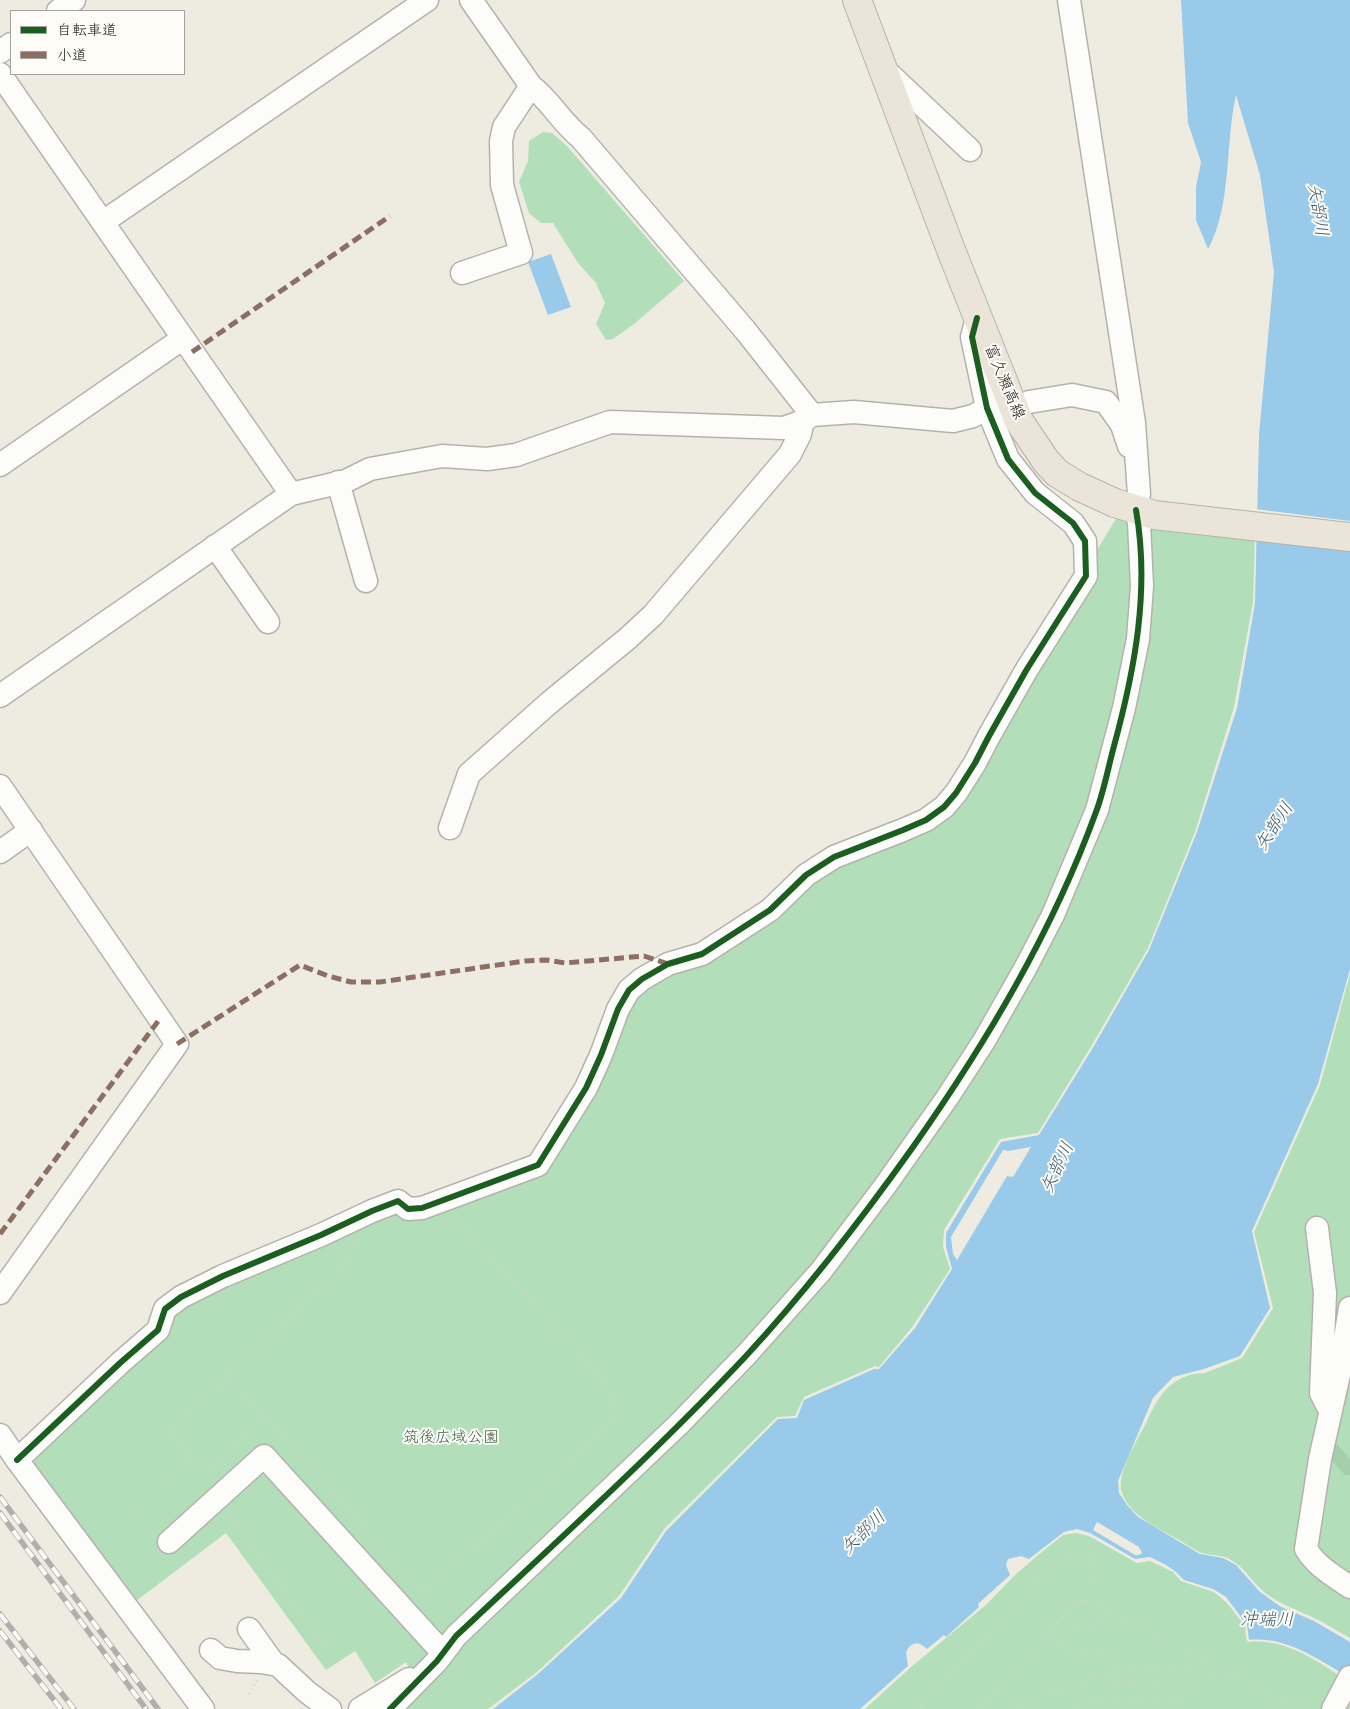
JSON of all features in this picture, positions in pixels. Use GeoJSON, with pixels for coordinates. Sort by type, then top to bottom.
{"type":"FeatureCollection","features":[{"type":"Feature","properties":{"kind":"main road","name":"富久瀬高線"},"geometry":{"type":"LineString","coordinates":[[857,0],[977,318],[1019,421],[1046,461],[1057,473],[1080,487],[1115,503],[1350,537]]}},
{"type":"Feature","properties":{"kind":"street"},"geometry":{"type":"LineString","coordinates":[[59,10],[74,0]]}},
{"type":"Feature","properties":{"kind":"street"},"geometry":{"type":"LineString","coordinates":[[103,222],[427,0]]}},
{"type":"Feature","properties":{"kind":"street"},"geometry":{"type":"LineString","coordinates":[[471,0],[531,86],[541,94],[567,126],[581,138],[739,323],[808,418]]}},
{"type":"Feature","properties":{"kind":"street"},"geometry":{"type":"LineString","coordinates":[[390,1709],[440,1657],[456,1636],[679,1424],[747,1354],[821,1272],[885,1186],[947,1098],[984,1041],[1053,915],[1097,810],[1124,708],[1138,639],[1142,586],[1139,523],[1143,506],[1134,423],[1069,0]]}},
{"type":"Feature","properties":{"kind":"street"},"geometry":{"type":"LineString","coordinates":[[883,68],[970,150]]}},
{"type":"Feature","properties":{"kind":"street"},"geometry":{"type":"LineString","coordinates":[[0,74],[291,494]]}},
{"type":"Feature","properties":{"kind":"street"},"geometry":{"type":"LineString","coordinates":[[462,273],[521,253],[502,186],[501,141],[504,126],[531,86]]}},
{"type":"Feature","properties":{"kind":"street"},"geometry":{"type":"LineString","coordinates":[[17,1460],[158,1330],[165,1309],[181,1297],[231,1273],[398,1201],[408,1209],[422,1208],[538,1166],[586,1088],[601,1055],[618,1009],[629,990],[642,979],[668,964],[702,954],[770,910],[806,875],[824,862],[926,820],[944,808],[975,763],[988,736],[1027,669],[1086,576],[1085,541],[1073,523],[1036,493],[1008,459],[996,407],[972,337],[977,318]]}},
{"type":"Feature","properties":{"kind":"street"},"geometry":{"type":"LineString","coordinates":[[0,465],[182,339]]}},
{"type":"Feature","properties":{"kind":"street"},"geometry":{"type":"LineString","coordinates":[[1029,402],[1072,395],[1106,402],[1122,425],[1138,471]]}},
{"type":"Feature","properties":{"kind":"street"},"geometry":{"type":"LineString","coordinates":[[0,696],[291,494],[346,481],[370,469],[442,456],[487,459],[516,455],[610,422],[784,428],[808,418],[854,412],[953,421],[996,407]]}},
{"type":"Feature","properties":{"kind":"street"},"geometry":{"type":"LineString","coordinates":[[450,828],[469,774],[549,703],[654,615],[790,454],[808,418]]}},
{"type":"Feature","properties":{"kind":"street"},"geometry":{"type":"LineString","coordinates":[[338,482],[366,581]]}},
{"type":"Feature","properties":{"kind":"street"},"geometry":{"type":"LineString","coordinates":[[215,546],[268,622]]}},
{"type":"Feature","properties":{"kind":"street"},"geometry":{"type":"LineString","coordinates":[[0,786],[177,1044],[0,1293]]}},
{"type":"Feature","properties":{"kind":"street"},"geometry":{"type":"LineString","coordinates":[[0,852],[31,830]]}},
{"type":"Feature","properties":{"kind":"street"},"geometry":{"type":"LineString","coordinates":[[1317,1228],[1325,1293],[1321,1394],[1331,1411]]}},
{"type":"Feature","properties":{"kind":"street"},"geometry":{"type":"LineString","coordinates":[[1350,1308],[1340,1370],[1320,1459],[1306,1549],[1311,1558],[1322,1568],[1350,1587]]}},
{"type":"Feature","properties":{"kind":"street"},"geometry":{"type":"LineString","coordinates":[[0,1435],[204,1709]]}},
{"type":"Feature","properties":{"kind":"street"},"geometry":{"type":"LineString","coordinates":[[169,1542],[264,1456],[440,1657]]}},
{"type":"Feature","properties":{"kind":"street"},"geometry":{"type":"LineString","coordinates":[[249,1629],[274,1664]]}},
{"type":"Feature","properties":{"kind":"street"},"geometry":{"type":"LineString","coordinates":[[211,1650],[220,1658],[278,1665],[307,1692],[330,1709]]}},
{"type":"Feature","properties":{"kind":"street"},"geometry":{"type":"LineString","coordinates":[[360,1709],[440,1657]]}},
{"type":"Feature","properties":{"kind":"street"},"geometry":{"type":"LineString","coordinates":[[1333,1709],[1350,1677]]}},
{"type":"Feature","properties":{"kind":"path"},"geometry":{"type":"LineString","coordinates":[[435,1223],[468,1225]]}},
{"type":"Feature","properties":{"kind":"path"},"geometry":{"type":"LineString","coordinates":[[363,1236],[348,1256],[340,1272],[226,1375],[425,1592],[604,1430],[611,1421],[613,1399],[610,1387],[462,1225]]}},
{"type":"Feature","properties":{"kind":"path"},"geometry":{"type":"LineString","coordinates":[[208,1478],[206,1473],[169,1432],[229,1378]]}},
{"type":"Feature","properties":{"kind":"path"},"geometry":{"type":"LineString","coordinates":[[206,1473],[266,1418]]}},
{"type":"Feature","properties":{"kind":"path"},"geometry":{"type":"LineString","coordinates":[[181,1464],[191,1456]]}},
{"type":"Feature","properties":{"kind":"path"},"geometry":{"type":"LineString","coordinates":[[155,1489],[173,1472]]}},
{"type":"Feature","properties":{"kind":"path"},"geometry":{"type":"LineString","coordinates":[[130,1512],[146,1497]]}},
{"type":"Feature","properties":{"kind":"path"},"geometry":{"type":"LineString","coordinates":[[228,1506],[226,1510],[327,1651]]}},
{"type":"Feature","properties":{"kind":"path"},"geometry":{"type":"LineString","coordinates":[[1086,1602],[1094,1545]]}},
{"type":"Feature","properties":{"kind":"path"},"geometry":{"type":"LineString","coordinates":[[921,1709],[1035,1582],[1061,1560],[1078,1552],[1092,1556]]}},
{"type":"Feature","properties":{"kind":"path"},"geometry":{"type":"LineString","coordinates":[[979,1709],[1062,1617],[1079,1601],[1092,1602],[1300,1709]]}},
{"type":"Feature","properties":{"kind":"path"},"geometry":{"type":"LineString","coordinates":[[1062,1617],[1077,1629],[1086,1630],[1096,1626],[1103,1619],[1106,1610]]}},
{"type":"Feature","properties":{"kind":"path"},"geometry":{"type":"LineString","coordinates":[[1048,1633],[1061,1646],[1074,1653],[1102,1651],[1112,1658],[1115,1681],[1134,1681],[1164,1687],[1182,1688],[1188,1692],[1187,1698],[1184,1700],[1098,1700],[1074,1706],[1071,1709]]}},
{"type":"Feature","properties":{"kind":"path"},"geometry":{"type":"LineString","coordinates":[[1022,1709],[1051,1692],[1114,1673],[1166,1667],[1224,1675],[1241,1680]]}},
{"type":"Feature","properties":{"kind":"green space"},"geometry":{"type":"Polygon","coordinates":[[[543,132],[552,133],[567,146],[684,281],[634,324],[613,339],[606,340],[596,324],[605,303],[596,283],[578,263],[553,223],[541,223],[529,213],[519,182],[528,161],[529,141],[543,132]]]}},
{"type":"Feature","properties":{"kind":"green space","name":"筑後広域公園"},"geometry":{"type":"Polygon","coordinates":[[[1117,517],[1255,537],[1253,602],[1234,707],[1195,832],[1148,948],[1038,1133],[1000,1139],[944,1230],[943,1247],[950,1269],[913,1326],[879,1367],[875,1366],[804,1397],[795,1416],[777,1417],[665,1528],[619,1596],[537,1672],[488,1709],[398,1709],[418,1689],[406,1662],[375,1683],[355,1651],[326,1670],[226,1533],[132,1604],[24,1460],[167,1315],[392,1207],[532,1172],[636,988],[946,799],[1117,517]]]}},
{"type":"Feature","properties":{"kind":"green space"},"geometry":{"type":"Polygon","coordinates":[[[1350,974],[1350,1638],[1269,1596],[1231,1560],[1199,1552],[1146,1521],[1126,1501],[1121,1485],[1124,1467],[1161,1395],[1183,1377],[1205,1373],[1242,1358],[1273,1308],[1254,1232],[1320,1085],[1350,974]]]}},
{"type":"Feature","properties":{"kind":"green space"},"geometry":{"type":"Polygon","coordinates":[[[1336,1443],[1350,1459],[1350,1475],[1345,1475],[1329,1458],[1331,1444],[1336,1443]]]}},
{"type":"Feature","properties":{"kind":"green space"},"geometry":{"type":"Polygon","coordinates":[[[1076,1533],[1089,1536],[1137,1563],[1150,1561],[1173,1572],[1181,1581],[1214,1592],[1227,1603],[1245,1626],[1248,1642],[1276,1644],[1302,1653],[1350,1682],[1350,1709],[865,1709],[911,1667],[987,1604],[1038,1555],[1063,1535],[1076,1533]]]}},
{"type":"Feature","properties":{"kind":"water"},"geometry":{"type":"Polygon","coordinates":[[[1181,0],[1350,0],[1350,969],[1318,1084],[1252,1231],[1270,1308],[1240,1356],[1204,1369],[1173,1377],[1153,1398],[1118,1481],[1119,1493],[1138,1517],[1200,1554],[1223,1558],[1236,1565],[1260,1592],[1281,1607],[1314,1621],[1350,1642],[1350,1678],[1314,1657],[1289,1646],[1263,1640],[1249,1640],[1247,1625],[1226,1597],[1213,1589],[1184,1580],[1166,1565],[1150,1557],[1135,1559],[1090,1533],[1077,1529],[1064,1532],[1029,1559],[1021,1556],[1008,1559],[1006,1565],[1010,1575],[978,1604],[979,1607],[946,1637],[944,1635],[927,1649],[921,1645],[913,1644],[906,1652],[908,1666],[860,1709],[493,1709],[538,1674],[621,1598],[666,1531],[778,1419],[797,1418],[804,1400],[874,1369],[879,1369],[915,1328],[952,1269],[946,1247],[946,1233],[1001,1142],[1039,1135],[1094,1046],[1149,950],[1197,832],[1237,708],[1255,603],[1259,435],[1274,272],[1260,175],[1236,95],[1225,194],[1216,232],[1208,249],[1196,220],[1196,187],[1201,162],[1188,123],[1181,0]],[[1031,1147],[1008,1151],[1003,1150],[951,1237],[953,1254],[957,1260],[1007,1176],[1013,1177],[1031,1147]],[[1097,1522],[1093,1530],[1135,1555],[1142,1553],[1139,1547],[1097,1522]]]}},
{"type":"Feature","properties":{"kind":"water"},"geometry":{"type":"Polygon","coordinates":[[[551,254],[571,307],[548,315],[528,262],[551,254]]]}},
{"type":"Feature","properties":{"kind":"pier"},"geometry":{"type":"Polygon","coordinates":[[[1255,509],[1350,521],[1350,526],[1255,515],[1255,509]]]}},
{"type":"Feature","properties":{"kind":"railway"},"geometry":{"type":"LineString","coordinates":[[0,1497],[158,1709]]}},
{"type":"Feature","properties":{"kind":"railway"},"geometry":{"type":"LineString","coordinates":[[0,1513],[146,1709]]}},
{"type":"Feature","properties":{"kind":"railway"},"geometry":{"type":"LineString","coordinates":[[0,1614],[74,1709]]}},
{"type":"Feature","properties":{"kind":"railway"},"geometry":{"type":"LineString","coordinates":[[0,1631],[61,1709]]}},
{"type":"Feature","properties":{"kind":"marked path"},"geometry":{"type":"LineString","coordinates":[[192,352],[390,216]]}},
{"type":"Feature","properties":{"kind":"marked path"},"geometry":{"type":"LineString","coordinates":[[177,1044],[300,965],[328,976],[351,982],[380,982],[525,961],[546,960],[565,963],[644,956],[668,964]]}},
{"type":"Feature","properties":{"kind":"marked path"},"geometry":{"type":"LineString","coordinates":[[0,1234],[159,1020]]}},
{"type":"Feature","properties":{"kind":"cycle path"},"geometry":{"type":"LineString","coordinates":[[17,1460],[158,1330],[165,1309],[181,1297],[223,1276],[398,1201],[408,1209],[422,1208],[538,1165],[586,1088],[601,1055],[618,1009],[629,990],[642,979],[668,964],[702,954],[770,910],[806,875],[834,857],[926,820],[944,807],[956,793],[975,763],[1027,669],[1086,576],[1085,541],[1073,523],[1035,493],[1008,459],[987,408],[972,337],[977,318]]}},
{"type":"Feature","properties":{"kind":"cycle path"},"geometry":{"type":"LineString","coordinates":[[390,1709],[437,1661],[456,1636],[640,1463],[769,1331],[874,1201],[966,1068],[1038,944],[1078,857],[1101,796],[1122,717],[1138,629],[1141,569],[1136,510]]}},
{"type":"Feature","properties":{"kind":"water label","name":"矢部川"},"geometry":{"type":"Point","coordinates":[1317,210]}},
{"type":"Feature","properties":{"kind":"water label","name":"矢部川"},"geometry":{"type":"Point","coordinates":[1275,827]}},
{"type":"Feature","properties":{"kind":"water label","name":"矢部川"},"geometry":{"type":"Point","coordinates":[1058,1168]}},
{"type":"Feature","properties":{"kind":"water label","name":"矢部川"},"geometry":{"type":"Point","coordinates":[864,1533]}},
{"type":"Feature","properties":{"kind":"water label","name":"沖端川"},"geometry":{"type":"Point","coordinates":[1267,1620]}}]}
